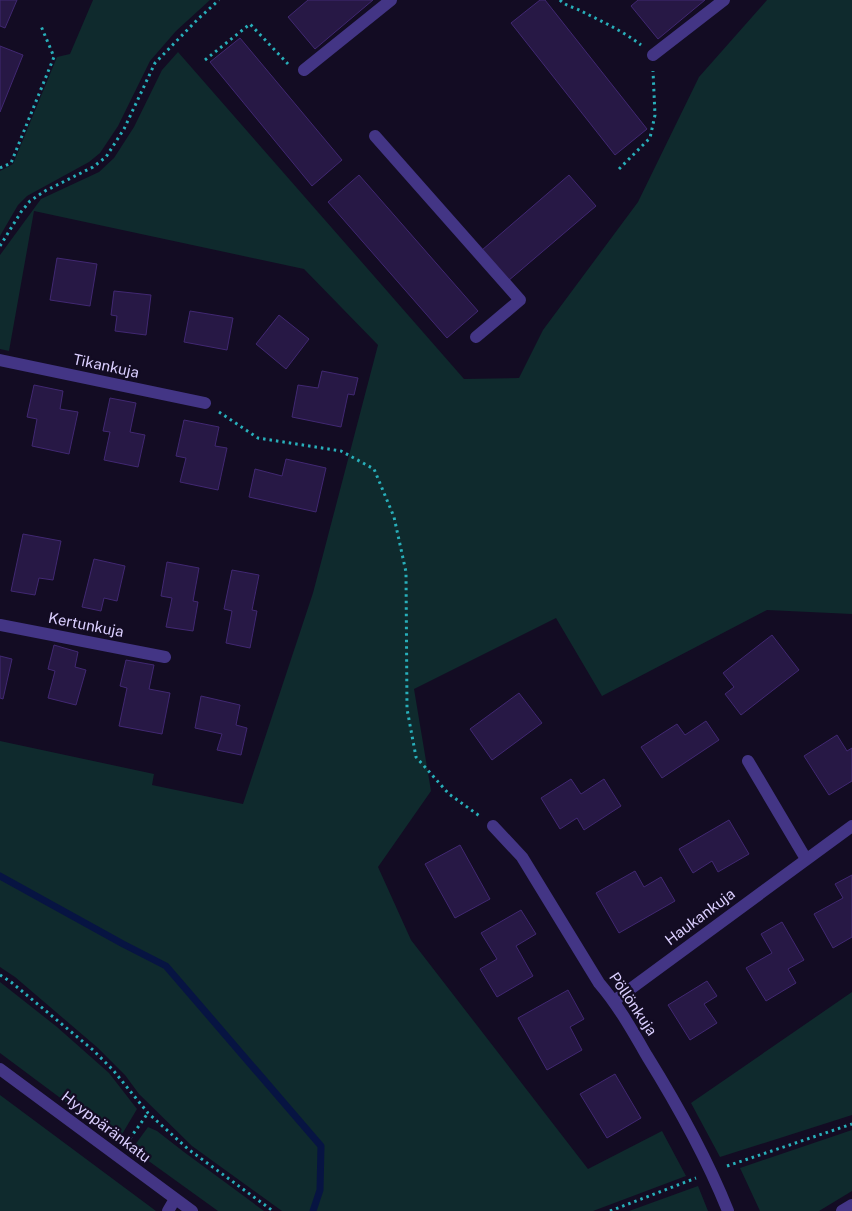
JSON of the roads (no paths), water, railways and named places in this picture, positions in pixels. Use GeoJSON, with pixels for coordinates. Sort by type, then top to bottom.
{"type":"FeatureCollection","features":[{"type":"Feature","properties":{"kind":"street"},"geometry":{"type":"LineString","coordinates":[[304,70],[391,0]]}},
{"type":"Feature","properties":{"kind":"street"},"geometry":{"type":"LineString","coordinates":[[653,55],[724,0]]}},
{"type":"Feature","properties":{"kind":"street"},"geometry":{"type":"LineString","coordinates":[[375,136],[520,300],[476,337]]}},
{"type":"Feature","properties":{"kind":"street","name":"Tikankuja"},"geometry":{"type":"LineString","coordinates":[[0,360],[205,403]]}},
{"type":"Feature","properties":{"kind":"street","name":"Kertunkuja"},"geometry":{"type":"LineString","coordinates":[[0,625],[165,657]]}},
{"type":"Feature","properties":{"kind":"street"},"geometry":{"type":"LineString","coordinates":[[748,761],[806,859]]}},
{"type":"Feature","properties":{"kind":"street","name":"Pöllönkuja"},"geometry":{"type":"LineString","coordinates":[[494,826],[522,856],[599,983],[614,1001],[680,1109],[712,1172],[728,1211]]}},
{"type":"Feature","properties":{"kind":"street","name":"Haukankuja"},"geometry":{"type":"LineString","coordinates":[[614,1001],[852,826]]}},
{"type":"Feature","properties":{"kind":"street","name":"Hyyppäränkatu"},"geometry":{"type":"LineString","coordinates":[[0,1069],[192,1211]]}},
{"type":"Feature","properties":{"kind":"street"},"geometry":{"type":"LineString","coordinates":[[168,1211],[175,1200]]}},
{"type":"Feature","properties":{"kind":"street"},"geometry":{"type":"LineString","coordinates":[[842,1211],[852,1205]]}},
{"type":"Feature","properties":{"kind":"waterway"},"geometry":{"type":"LineString","coordinates":[[0,876],[166,966],[321,1146],[320,1190],[313,1211]]}}]}
